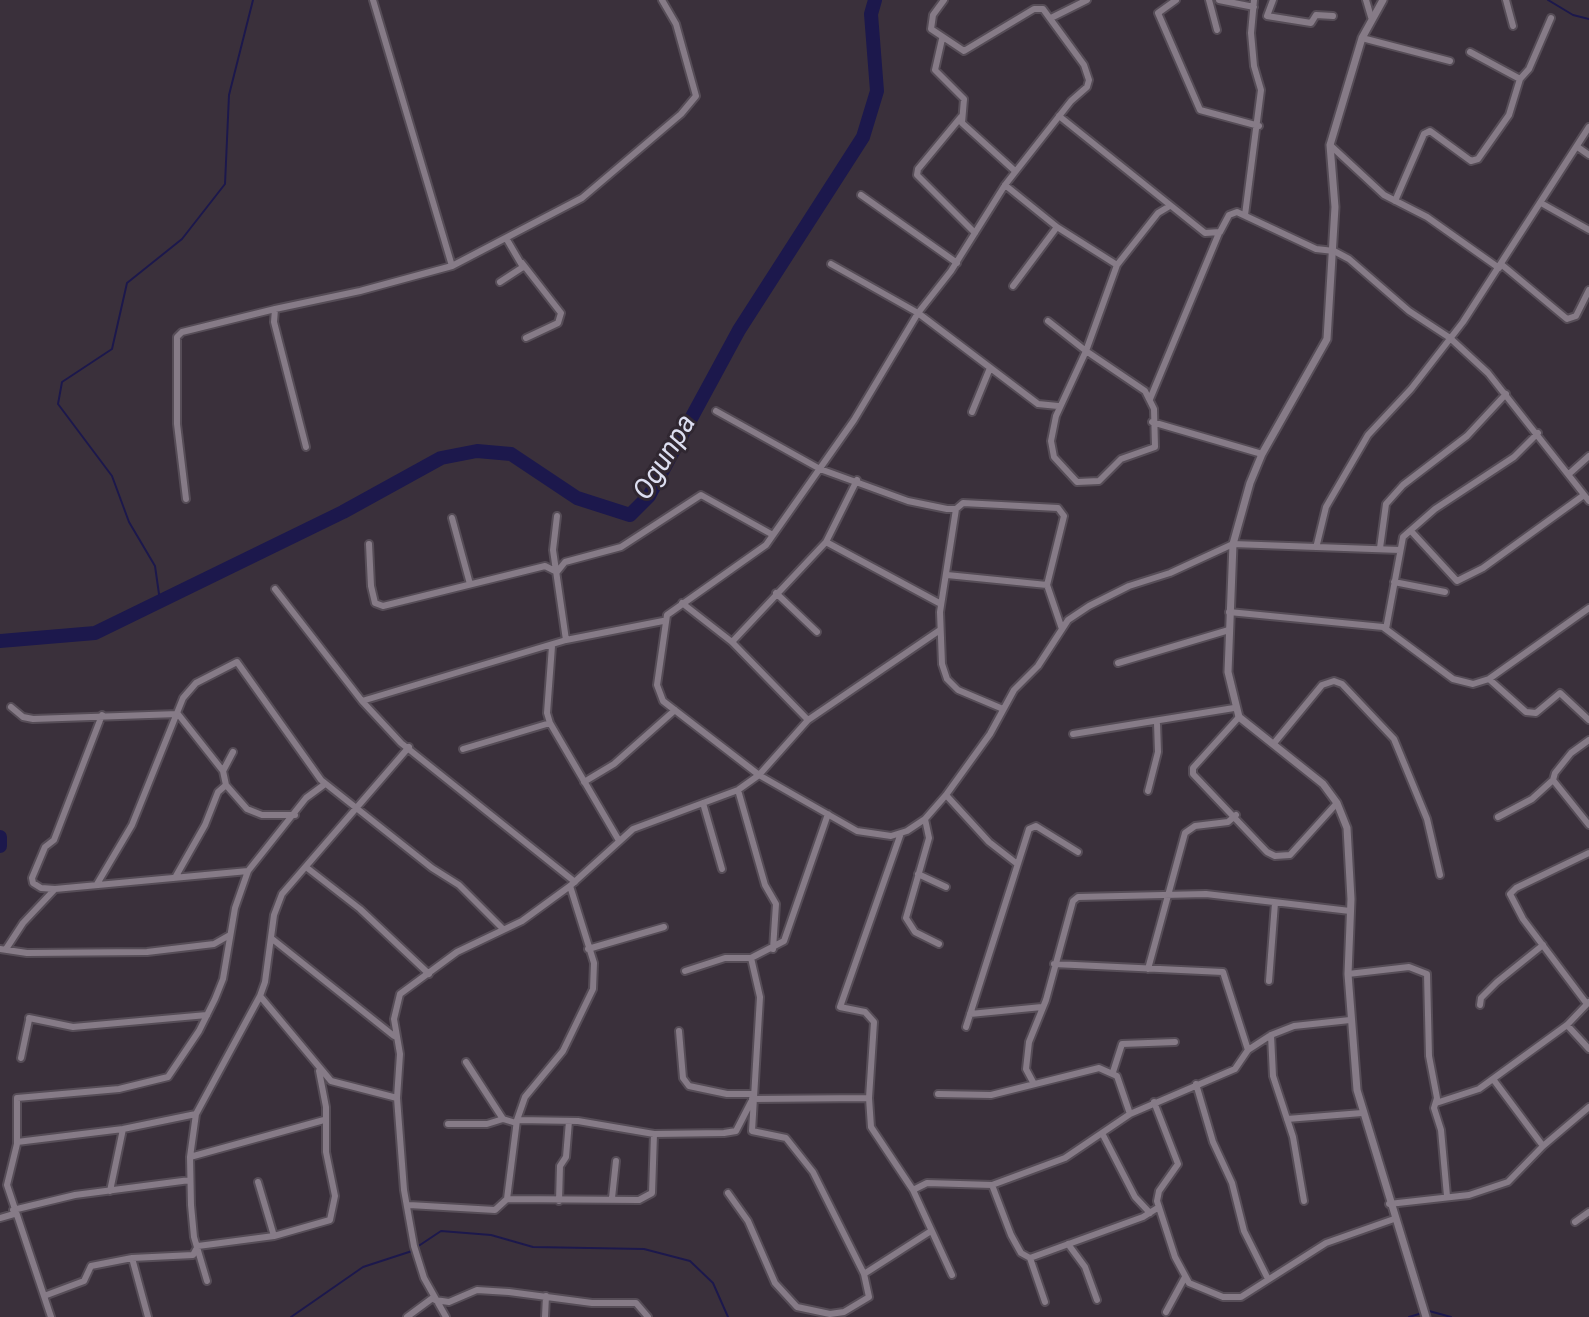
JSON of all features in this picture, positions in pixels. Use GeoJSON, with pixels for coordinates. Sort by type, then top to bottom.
{"type":"FeatureCollection","features":[{"type":"Feature","properties":{"kind":"street"},"geometry":{"type":"LineString","coordinates":[[373,0],[452,266]]}},
{"type":"Feature","properties":{"kind":"street"},"geometry":{"type":"LineString","coordinates":[[186,499],[177,424],[178,335],[452,266],[582,198],[692,105],[696,96],[676,24],[662,0]]}},
{"type":"Feature","properties":{"kind":"street"},"geometry":{"type":"LineString","coordinates":[[362,701],[566,640],[663,621],[682,603],[757,553],[773,535],[820,469],[918,313],[957,263],[1005,185],[1089,80],[1084,65],[1043,9],[1034,9],[964,51],[942,39],[931,24],[944,0]]}},
{"type":"Feature","properties":{"kind":"street"},"geometry":{"type":"LineString","coordinates":[[1051,18],[1087,0]]}},
{"type":"Feature","properties":{"kind":"street"},"geometry":{"type":"LineString","coordinates":[[1176,0],[1158,13],[1200,110],[1259,126]]}},
{"type":"Feature","properties":{"kind":"street"},"geometry":{"type":"LineString","coordinates":[[1209,0],[1217,30]]}},
{"type":"Feature","properties":{"kind":"street"},"geometry":{"type":"LineString","coordinates":[[1219,0],[1254,4],[1251,33],[1254,66],[1261,90],[1259,126],[1245,215]]}},
{"type":"Feature","properties":{"kind":"street"},"geometry":{"type":"LineString","coordinates":[[1273,0],[1267,16],[1311,23],[1316,15],[1333,16]]}},
{"type":"Feature","properties":{"kind":"street"},"geometry":{"type":"LineString","coordinates":[[1366,0],[1371,17]]}},
{"type":"Feature","properties":{"kind":"street"},"geometry":{"type":"LineString","coordinates":[[1383,0],[1362,38],[1330,145],[1334,251],[1327,339],[1262,454],[1250,483],[1233,544],[1228,672],[1234,708],[1239,717],[1314,775],[1337,803],[1350,850],[1350,1020],[1362,1113],[1426,1317]]}},
{"type":"Feature","properties":{"kind":"street"},"geometry":{"type":"LineString","coordinates":[[1506,0],[1513,26]]}},
{"type":"Feature","properties":{"kind":"street"},"geometry":{"type":"LineString","coordinates":[[1395,201],[1427,132],[1471,161],[1478,159],[1509,115],[1520,79],[1529,69],[1551,18]]}},
{"type":"Feature","properties":{"kind":"street"},"geometry":{"type":"LineString","coordinates":[[1362,38],[1450,61]]}},
{"type":"Feature","properties":{"kind":"street"},"geometry":{"type":"LineString","coordinates":[[942,39],[935,70],[964,99],[962,123],[1015,171]]}},
{"type":"Feature","properties":{"kind":"street"},"geometry":{"type":"LineString","coordinates":[[1470,52],[1520,79]]}},
{"type":"Feature","properties":{"kind":"street"},"geometry":{"type":"LineString","coordinates":[[1059,116],[1168,207],[1205,233],[1220,232]]}},
{"type":"Feature","properties":{"kind":"street"},"geometry":{"type":"LineString","coordinates":[[961,117],[918,169],[917,175],[975,233]]}},
{"type":"Feature","properties":{"kind":"street"},"geometry":{"type":"LineString","coordinates":[[1317,544],[1326,507],[1368,435],[1411,389],[1450,338],[1579,148],[1589,127]]}},
{"type":"Feature","properties":{"kind":"street"},"geometry":{"type":"LineString","coordinates":[[1330,145],[1395,201],[1427,217],[1500,266],[1567,319],[1576,316],[1589,290]]}},
{"type":"Feature","properties":{"kind":"street"},"geometry":{"type":"LineString","coordinates":[[1579,148],[1589,155]]}},
{"type":"Feature","properties":{"kind":"street"},"geometry":{"type":"LineString","coordinates":[[1005,185],[1057,227],[1117,265]]}},
{"type":"Feature","properties":{"kind":"street"},"geometry":{"type":"LineString","coordinates":[[861,195],[957,263]]}},
{"type":"Feature","properties":{"kind":"street"},"geometry":{"type":"LineString","coordinates":[[1541,203],[1589,230]]}},
{"type":"Feature","properties":{"kind":"street"},"geometry":{"type":"LineString","coordinates":[[1058,406],[1086,351],[1117,265],[1158,213],[1168,207]]}},
{"type":"Feature","properties":{"kind":"street"},"geometry":{"type":"LineString","coordinates":[[1150,399],[1220,232],[1232,212],[1245,215],[1316,249],[1334,251],[1349,259],[1409,311],[1450,338],[1506,394],[1587,498],[1483,568],[1457,581],[1411,531]]}},
{"type":"Feature","properties":{"kind":"street"},"geometry":{"type":"LineString","coordinates":[[1013,286],[1057,227]]}},
{"type":"Feature","properties":{"kind":"street"},"geometry":{"type":"LineString","coordinates":[[506,238],[561,313],[558,323],[526,338]]}},
{"type":"Feature","properties":{"kind":"street"},"geometry":{"type":"LineString","coordinates":[[500,282],[521,271],[522,263]]}},
{"type":"Feature","properties":{"kind":"street"},"geometry":{"type":"LineString","coordinates":[[831,264],[918,313],[1038,404],[1058,406]]}},
{"type":"Feature","properties":{"kind":"street"},"geometry":{"type":"LineString","coordinates":[[275,309],[274,322],[306,447]]}},
{"type":"Feature","properties":{"kind":"street"},"geometry":{"type":"LineString","coordinates":[[1048,321],[1135,384],[1150,399],[1154,409],[1155,447],[1121,459],[1099,481],[1077,482],[1054,457],[1051,441],[1056,416],[1061,409],[1058,406]]}},
{"type":"Feature","properties":{"kind":"street"},"geometry":{"type":"LineString","coordinates":[[972,412],[990,368]]}},
{"type":"Feature","properties":{"kind":"street"},"geometry":{"type":"LineString","coordinates":[[1380,548],[1386,504],[1403,485],[1467,436],[1506,394]]}},
{"type":"Feature","properties":{"kind":"street"},"geometry":{"type":"LineString","coordinates":[[716,411],[820,469],[908,501],[956,509]]}},
{"type":"Feature","properties":{"kind":"street"},"geometry":{"type":"LineString","coordinates":[[1152,422],[1262,454]]}},
{"type":"Feature","properties":{"kind":"street"},"geometry":{"type":"LineString","coordinates":[[1386,629],[1403,537],[1435,509],[1514,457],[1538,433]]}},
{"type":"Feature","properties":{"kind":"street"},"geometry":{"type":"LineString","coordinates":[[1570,473],[1589,456]]}},
{"type":"Feature","properties":{"kind":"street"},"geometry":{"type":"LineString","coordinates":[[732,642],[826,542],[857,480]]}},
{"type":"Feature","properties":{"kind":"street"},"geometry":{"type":"LineString","coordinates":[[557,572],[565,562],[621,547],[701,495],[773,535]]}},
{"type":"Feature","properties":{"kind":"street"},"geometry":{"type":"LineString","coordinates":[[1003,709],[983,703],[947,679],[940,630],[941,604],[956,509],[963,503],[1058,508],[1062,511],[1053,570],[1047,585],[1062,629]]}},
{"type":"Feature","properties":{"kind":"street"},"geometry":{"type":"LineString","coordinates":[[557,516],[553,550],[566,640]]}},
{"type":"Feature","properties":{"kind":"street"},"geometry":{"type":"LineString","coordinates":[[452,518],[470,584]]}},
{"type":"Feature","properties":{"kind":"street"},"geometry":{"type":"LineString","coordinates":[[826,542],[941,604]]}},
{"type":"Feature","properties":{"kind":"street"},"geometry":{"type":"LineString","coordinates":[[369,544],[371,586],[377,606],[545,566],[557,572]]}},
{"type":"Feature","properties":{"kind":"street"},"geometry":{"type":"LineString","coordinates":[[663,621],[657,685],[663,701],[759,775],[857,831],[891,836],[925,819],[946,795],[1014,690],[1038,666],[1062,629],[1089,606],[1129,586],[1170,573],[1233,544],[1317,544],[1400,550]]}},
{"type":"Feature","properties":{"kind":"street"},"geometry":{"type":"LineString","coordinates":[[947,575],[1047,585]]}},
{"type":"Feature","properties":{"kind":"street"},"geometry":{"type":"LineString","coordinates":[[1394,582],[1445,592]]}},
{"type":"Feature","properties":{"kind":"street"},"geometry":{"type":"LineString","coordinates":[[275,589],[362,701],[409,747],[573,884],[594,963],[593,989],[563,1051],[525,1097],[517,1121],[507,1199],[495,1210],[409,1205]]}},
{"type":"Feature","properties":{"kind":"street"},"geometry":{"type":"LineString","coordinates":[[776,593],[817,632]]}},
{"type":"Feature","properties":{"kind":"street"},"geometry":{"type":"LineString","coordinates":[[682,603],[732,642],[808,720]]}},
{"type":"Feature","properties":{"kind":"street"},"geometry":{"type":"LineString","coordinates":[[1229,612],[1365,623],[1386,629],[1453,679],[1473,684],[1489,679],[1589,608]]}},
{"type":"Feature","properties":{"kind":"street"},"geometry":{"type":"LineString","coordinates":[[446,1317],[434,1298],[414,1249],[409,1205],[404,1190],[397,1098],[400,1054],[394,1036],[395,1006],[400,994],[457,952],[522,921],[573,884],[618,839],[652,819],[738,790],[759,775],[808,720],[940,630]]}},
{"type":"Feature","properties":{"kind":"street"},"geometry":{"type":"LineString","coordinates":[[1118,663],[1229,630]]}},
{"type":"Feature","properties":{"kind":"street"},"geometry":{"type":"LineString","coordinates":[[552,646],[547,713],[550,723],[618,839]]}},
{"type":"Feature","properties":{"kind":"street"},"geometry":{"type":"LineString","coordinates":[[97,884],[132,825],[183,698],[196,683],[231,663],[239,663],[325,784],[432,868],[459,885],[503,929]]}},
{"type":"Feature","properties":{"kind":"street"},"geometry":{"type":"LineString","coordinates":[[1489,679],[1526,712],[1536,713],[1560,693],[1589,720]]}},
{"type":"Feature","properties":{"kind":"street"},"geometry":{"type":"LineString","coordinates":[[1275,742],[1322,685],[1334,681],[1342,684],[1394,739],[1427,819],[1440,875]]}},
{"type":"Feature","properties":{"kind":"street"},"geometry":{"type":"LineString","coordinates":[[11,707],[23,717],[33,719],[178,714]]}},
{"type":"Feature","properties":{"kind":"street"},"geometry":{"type":"LineString","coordinates":[[1073,734],[1157,723],[1234,708]]}},
{"type":"Feature","properties":{"kind":"street"},"geometry":{"type":"LineString","coordinates":[[584,782],[614,764],[675,710]]}},
{"type":"Feature","properties":{"kind":"street"},"geometry":{"type":"LineString","coordinates":[[178,714],[223,771],[226,785],[255,814],[295,815]]}},
{"type":"Feature","properties":{"kind":"street"},"geometry":{"type":"LineString","coordinates":[[102,715],[54,840],[45,847],[32,878],[33,883],[41,888],[55,889],[248,871]]}},
{"type":"Feature","properties":{"kind":"street"},"geometry":{"type":"LineString","coordinates":[[1239,717],[1193,768],[1196,780],[1236,815],[1267,852],[1282,857],[1290,855],[1337,803]]}},
{"type":"Feature","properties":{"kind":"street"},"geometry":{"type":"LineString","coordinates":[[463,749],[550,723]]}},
{"type":"Feature","properties":{"kind":"street"},"geometry":{"type":"LineString","coordinates":[[1148,791],[1158,752],[1157,723]]}},
{"type":"Feature","properties":{"kind":"street"},"geometry":{"type":"LineString","coordinates":[[1498,817],[1532,799],[1553,780],[1571,753],[1589,740]]}},
{"type":"Feature","properties":{"kind":"street"},"geometry":{"type":"LineString","coordinates":[[207,1281],[198,1246],[190,1180],[196,1114],[260,996],[278,903],[409,747]]}},
{"type":"Feature","properties":{"kind":"street"},"geometry":{"type":"LineString","coordinates":[[223,771],[233,752]]}},
{"type":"Feature","properties":{"kind":"street"},"geometry":{"type":"LineString","coordinates":[[1553,780],[1589,825]]}},
{"type":"Feature","properties":{"kind":"street"},"geometry":{"type":"LineString","coordinates":[[51,1317],[13,1212],[7,1174],[17,1142],[17,1098],[119,1089],[168,1077],[207,1015],[223,979],[228,936],[248,871],[306,798],[325,784]]}},
{"type":"Feature","properties":{"kind":"street"},"geometry":{"type":"LineString","coordinates":[[176,876],[205,825],[218,792],[226,785]]}},
{"type":"Feature","properties":{"kind":"street"},"geometry":{"type":"LineString","coordinates":[[738,790],[765,885],[776,904],[773,949]]}},
{"type":"Feature","properties":{"kind":"street"},"geometry":{"type":"LineString","coordinates":[[946,795],[989,842],[1016,863]]}},
{"type":"Feature","properties":{"kind":"street"},"geometry":{"type":"LineString","coordinates":[[703,803],[722,869]]}},
{"type":"Feature","properties":{"kind":"street"},"geometry":{"type":"LineString","coordinates":[[685,971],[725,958],[751,958],[773,949],[787,936],[828,814]]}},
{"type":"Feature","properties":{"kind":"street"},"geometry":{"type":"LineString","coordinates":[[1148,969],[1185,833],[1195,826],[1228,822],[1236,815]]}},
{"type":"Feature","properties":{"kind":"street"},"geometry":{"type":"LineString","coordinates":[[925,819],[929,838],[906,918],[915,932],[939,944]]}},
{"type":"Feature","properties":{"kind":"street"},"geometry":{"type":"LineString","coordinates":[[966,1027],[1016,863],[1032,826],[1078,852]]}},
{"type":"Feature","properties":{"kind":"street"},"geometry":{"type":"LineString","coordinates":[[901,833],[840,1007],[865,1012],[874,1022],[869,1098],[871,1127],[913,1190],[952,1275]]}},
{"type":"Feature","properties":{"kind":"street"},"geometry":{"type":"LineString","coordinates":[[1436,1103],[1479,1089],[1567,1025],[1588,1003],[1523,919],[1512,900],[1512,891],[1589,851]]}},
{"type":"Feature","properties":{"kind":"street"},"geometry":{"type":"LineString","coordinates":[[306,867],[360,909],[429,974]]}},
{"type":"Feature","properties":{"kind":"street"},"geometry":{"type":"LineString","coordinates":[[918,874],[946,887]]}},
{"type":"Feature","properties":{"kind":"street"},"geometry":{"type":"LineString","coordinates":[[3,949],[55,889]]}},
{"type":"Feature","properties":{"kind":"street"},"geometry":{"type":"LineString","coordinates":[[1034,1084],[1028,1076],[1026,1061],[1029,1042],[1043,1007],[1073,901],[1078,897],[1168,892],[1350,911]]}},
{"type":"Feature","properties":{"kind":"street"},"geometry":{"type":"LineString","coordinates":[[1269,981],[1275,903]]}},
{"type":"Feature","properties":{"kind":"street"},"geometry":{"type":"LineString","coordinates":[[588,949],[664,927]]}},
{"type":"Feature","properties":{"kind":"street"},"geometry":{"type":"LineString","coordinates":[[3,949],[27,953],[147,952],[214,944],[228,936]]}},
{"type":"Feature","properties":{"kind":"street"},"geometry":{"type":"LineString","coordinates":[[271,938],[394,1036]]}},
{"type":"Feature","properties":{"kind":"street"},"geometry":{"type":"LineString","coordinates":[[1480,1005],[1481,998],[1497,982],[1543,945]]}},
{"type":"Feature","properties":{"kind":"street"},"geometry":{"type":"LineString","coordinates":[[751,958],[760,997],[752,1131]]}},
{"type":"Feature","properties":{"kind":"street"},"geometry":{"type":"LineString","coordinates":[[1054,964],[1227,974],[1248,1050]]}},
{"type":"Feature","properties":{"kind":"street"},"geometry":{"type":"LineString","coordinates":[[1348,974],[1409,967],[1427,974],[1429,1056],[1436,1103],[1434,1108],[1441,1130],[1447,1196]]}},
{"type":"Feature","properties":{"kind":"street"},"geometry":{"type":"LineString","coordinates":[[260,996],[319,1071],[331,1081],[397,1098]]}},
{"type":"Feature","properties":{"kind":"street"},"geometry":{"type":"LineString","coordinates":[[970,1014],[1043,1007]]}},
{"type":"Feature","properties":{"kind":"street"},"geometry":{"type":"LineString","coordinates":[[21,1058],[29,1019],[73,1027],[207,1015]]}},
{"type":"Feature","properties":{"kind":"street"},"geometry":{"type":"LineString","coordinates":[[913,1190],[927,1183],[992,1185],[1065,1158],[1130,1114],[1235,1069],[1248,1050],[1271,1035],[1294,1026],[1350,1020]]}},
{"type":"Feature","properties":{"kind":"street"},"geometry":{"type":"LineString","coordinates":[[1567,1025],[1589,1049]]}},
{"type":"Feature","properties":{"kind":"street"},"geometry":{"type":"LineString","coordinates":[[679,1031],[683,1078],[689,1086],[753,1096],[869,1098]]}},
{"type":"Feature","properties":{"kind":"street"},"geometry":{"type":"LineString","coordinates":[[1271,1035],[1273,1076],[1287,1119],[1304,1201]]}},
{"type":"Feature","properties":{"kind":"street"},"geometry":{"type":"LineString","coordinates":[[1130,1114],[1113,1072],[1122,1044],[1175,1042]]}},
{"type":"Feature","properties":{"kind":"street"},"geometry":{"type":"LineString","coordinates":[[466,1062],[503,1119]]}},
{"type":"Feature","properties":{"kind":"street"},"geometry":{"type":"LineString","coordinates":[[938,1094],[991,1095],[1099,1068],[1113,1072]]}},
{"type":"Feature","properties":{"kind":"street"},"geometry":{"type":"LineString","coordinates":[[198,1246],[274,1236],[333,1217],[335,1196],[326,1152],[323,1086],[319,1071]]}},
{"type":"Feature","properties":{"kind":"street"},"geometry":{"type":"LineString","coordinates":[[1493,1079],[1543,1146]]}},
{"type":"Feature","properties":{"kind":"street"},"geometry":{"type":"LineString","coordinates":[[323,1086],[331,1081]]}},
{"type":"Feature","properties":{"kind":"street"},"geometry":{"type":"LineString","coordinates":[[1196,1084],[1213,1142],[1232,1183],[1244,1231],[1268,1279]]}},
{"type":"Feature","properties":{"kind":"street"},"geometry":{"type":"LineString","coordinates":[[736,1131],[753,1096]]}},
{"type":"Feature","properties":{"kind":"street"},"geometry":{"type":"LineString","coordinates":[[1154,1102],[1178,1164],[1159,1191],[1159,1207],[1189,1283],[1223,1297],[1241,1297],[1326,1243],[1394,1219]]}},
{"type":"Feature","properties":{"kind":"street"},"geometry":{"type":"LineString","coordinates":[[1389,1204],[1469,1195],[1508,1182],[1519,1175],[1543,1146],[1589,1107]]}},
{"type":"Feature","properties":{"kind":"street"},"geometry":{"type":"LineString","coordinates":[[1287,1119],[1362,1113]]}},
{"type":"Feature","properties":{"kind":"street"},"geometry":{"type":"LineString","coordinates":[[17,1142],[123,1129],[196,1114]]}},
{"type":"Feature","properties":{"kind":"street"},"geometry":{"type":"LineString","coordinates":[[448,1124],[487,1124],[503,1119],[569,1121],[654,1134],[752,1131],[781,1135],[813,1172],[864,1274],[869,1297],[858,1305],[830,1314],[797,1307],[784,1297],[775,1283],[748,1221],[728,1193]]}},
{"type":"Feature","properties":{"kind":"street"},"geometry":{"type":"LineString","coordinates":[[190,1157],[324,1120]]}},
{"type":"Feature","properties":{"kind":"street"},"geometry":{"type":"LineString","coordinates":[[559,1201],[560,1166],[566,1157],[569,1121]]}},
{"type":"Feature","properties":{"kind":"street"},"geometry":{"type":"LineString","coordinates":[[110,1191],[123,1129]]}},
{"type":"Feature","properties":{"kind":"street"},"geometry":{"type":"LineString","coordinates":[[1102,1133],[1135,1197],[1150,1213]]}},
{"type":"Feature","properties":{"kind":"street"},"geometry":{"type":"LineString","coordinates":[[507,1199],[639,1200],[652,1193],[654,1134]]}},
{"type":"Feature","properties":{"kind":"street"},"geometry":{"type":"LineString","coordinates":[[612,1198],[616,1161]]}},
{"type":"Feature","properties":{"kind":"street"},"geometry":{"type":"LineString","coordinates":[[0,1218],[13,1212],[110,1191],[190,1180]]}},
{"type":"Feature","properties":{"kind":"street"},"geometry":{"type":"LineString","coordinates":[[258,1182],[274,1236]]}},
{"type":"Feature","properties":{"kind":"street"},"geometry":{"type":"LineString","coordinates":[[992,1185],[1011,1235],[1021,1253],[1030,1258],[1045,1302]]}},
{"type":"Feature","properties":{"kind":"street"},"geometry":{"type":"LineString","coordinates":[[1030,1258],[1159,1207]]}},
{"type":"Feature","properties":{"kind":"street"},"geometry":{"type":"LineString","coordinates":[[1575,1222],[1589,1212]]}},
{"type":"Feature","properties":{"kind":"street"},"geometry":{"type":"LineString","coordinates":[[864,1274],[931,1231]]}},
{"type":"Feature","properties":{"kind":"street"},"geometry":{"type":"LineString","coordinates":[[1068,1244],[1085,1267],[1097,1300]]}},
{"type":"Feature","properties":{"kind":"street"},"geometry":{"type":"LineString","coordinates":[[44,1296],[84,1281],[91,1266],[132,1258],[193,1255],[198,1246]]}},
{"type":"Feature","properties":{"kind":"street"},"geometry":{"type":"LineString","coordinates":[[132,1258],[148,1317]]}},
{"type":"Feature","properties":{"kind":"street"},"geometry":{"type":"LineString","coordinates":[[1166,1312],[1185,1277]]}},
{"type":"Feature","properties":{"kind":"street"},"geometry":{"type":"LineString","coordinates":[[434,1298],[449,1302],[477,1290],[592,1303],[636,1303],[648,1317]]}},
{"type":"Feature","properties":{"kind":"street"},"geometry":{"type":"LineString","coordinates":[[545,1317],[546,1296]]}},
{"type":"Feature","properties":{"kind":"street"},"geometry":{"type":"LineString","coordinates":[[407,1317],[434,1298]]}},
{"type":"Feature","properties":{"kind":"waterway"},"geometry":{"type":"LineString","coordinates":[[160,601],[155,566],[129,522],[112,476],[58,404],[62,382],[112,349],[127,283],[182,239],[225,184],[229,95],[253,0]]}},
{"type":"Feature","properties":{"kind":"waterway","name":"Ogunpa"},"geometry":{"type":"LineString","coordinates":[[0,641],[95,633],[343,512],[441,458],[477,451],[511,454],[577,498],[630,515],[649,496],[739,330],[863,137],[877,91],[871,14],[875,0]]}},
{"type":"Feature","properties":{"kind":"waterway"},"geometry":{"type":"LineString","coordinates":[[1548,0],[1573,15],[1589,19]]}},
{"type":"Feature","properties":{"kind":"waterway","name":"Ogunpa"},"geometry":{"type":"LineString","coordinates":[[0,837],[0,846]]}},
{"type":"Feature","properties":{"kind":"waterway"},"geometry":{"type":"LineString","coordinates":[[417,1247],[441,1231],[491,1235],[533,1247],[644,1249],[690,1261],[713,1283],[728,1317]]}},
{"type":"Feature","properties":{"kind":"waterway"},"geometry":{"type":"LineString","coordinates":[[291,1317],[363,1267],[412,1251]]}},
{"type":"Feature","properties":{"kind":"waterway"},"geometry":{"type":"LineString","coordinates":[[1409,1317],[1429,1311],[1451,1317]]}}]}
